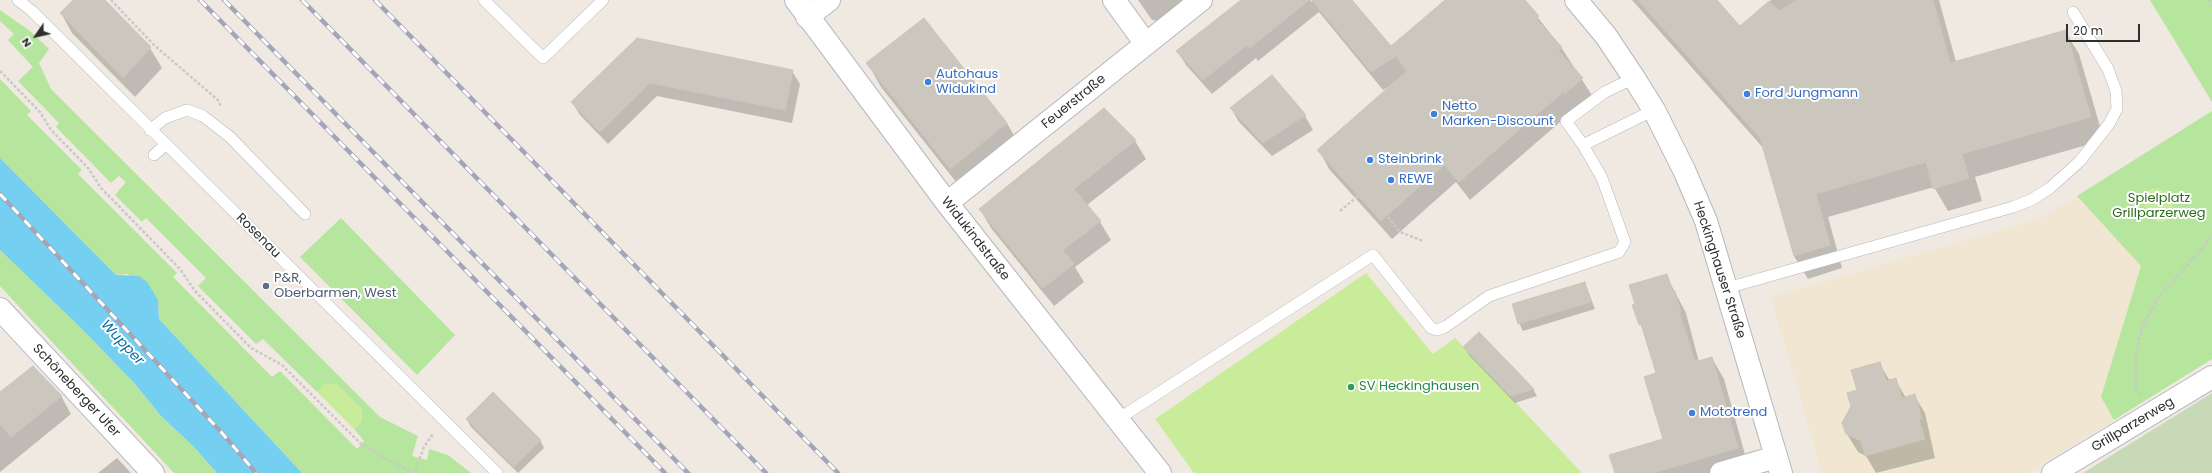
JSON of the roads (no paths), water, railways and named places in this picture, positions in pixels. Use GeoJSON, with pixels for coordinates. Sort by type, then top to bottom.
{"type":"FeatureCollection","features":[{"type":"Feature","properties":{"kind":"street"},"geometry":{"type":"LineString","coordinates":[[801,9],[829,0]]}},
{"type":"Feature","properties":{"kind":"street"},"geometry":{"type":"LineString","coordinates":[[1114,0],[1146,44]]}},
{"type":"Feature","properties":{"kind":"street","name":"Feuerstraße"},"geometry":{"type":"LineString","coordinates":[[947,203],[1201,0]]}},
{"type":"Feature","properties":{"kind":"street","name":"Heckinghauser Straße"},"geometry":{"type":"LineString","coordinates":[[1576,0],[1606,36],[1634,78],[1654,110],[1684,170],[1706,221],[1778,465]]}},
{"type":"Feature","properties":{"kind":"street","name":"Widukindstraße"},"geometry":{"type":"LineString","coordinates":[[801,9],[947,203],[1160,473]]}},
{"type":"Feature","properties":{"kind":"street","name":"Schöneberger Ufer"},"geometry":{"type":"LineString","coordinates":[[0,309],[153,473]]}},
{"type":"Feature","properties":{"kind":"street","name":"Grillparzerweg"},"geometry":{"type":"LineString","coordinates":[[2053,473],[2212,377]]}},
{"type":"Feature","properties":{"kind":"street"},"geometry":{"type":"LineString","coordinates":[[1721,473],[1778,465]]}},
{"type":"Feature","properties":{"kind":"lane","name":"Rosenau"},"geometry":{"type":"LineString","coordinates":[[18,0],[32,11],[165,145],[497,473]]}},
{"type":"Feature","properties":{"kind":"lane"},"geometry":{"type":"LineString","coordinates":[[484,0],[543,58],[603,0]]}},
{"type":"Feature","properties":{"kind":"lane"},"geometry":{"type":"LineString","coordinates":[[1727,288],[2013,207],[2031,200],[2050,188],[2080,161],[2109,124],[2117,109],[2116,91],[2108,69],[2073,12]]}},
{"type":"Feature","properties":{"kind":"lane"},"geometry":{"type":"LineString","coordinates":[[1118,419],[1373,255],[1430,328],[1437,330],[1445,327],[1489,296],[1619,252],[1625,242],[1602,178],[1583,144],[1566,121],[1605,92],[1634,78]]}},
{"type":"Feature","properties":{"kind":"lane"},"geometry":{"type":"LineString","coordinates":[[150,130],[165,118],[187,110],[203,116],[230,137],[305,214]]}},
{"type":"Feature","properties":{"kind":"lane"},"geometry":{"type":"LineString","coordinates":[[1583,144],[1654,110]]}},
{"type":"Feature","properties":{"kind":"lane"},"geometry":{"type":"LineString","coordinates":[[154,155],[165,145]]}},
{"type":"Feature","properties":{"kind":"water","name":"Wupper"},"geometry":{"type":"Polygon","coordinates":[[[0,158],[116,275],[139,276],[147,282],[158,300],[159,319],[302,473],[217,473],[193,446],[161,416],[135,384],[84,331],[0,250],[0,158]]]}},
{"type":"Feature","properties":{"kind":"railway"},"geometry":{"type":"LineString","coordinates":[[200,0],[665,473]]}},
{"type":"Feature","properties":{"kind":"railway"},"geometry":{"type":"LineString","coordinates":[[224,0],[688,473]]}},
{"type":"Feature","properties":{"kind":"railway"},"geometry":{"type":"LineString","coordinates":[[302,0],[766,473]]}},
{"type":"Feature","properties":{"kind":"railway"},"geometry":{"type":"LineString","coordinates":[[375,0],[838,473]]}},
{"type":"Feature","properties":{"kind":"railway"},"geometry":{"type":"LineString","coordinates":[[0,194],[222,433],[256,473]]}},
{"type":"Feature","properties":{"kind":"place","name":"Autohaus Widukind"},"geometry":{"type":"Point","coordinates":[928,82]}},
{"type":"Feature","properties":{"kind":"place","name":"Ford Jungmann"},"geometry":{"type":"Point","coordinates":[1747,94]}},
{"type":"Feature","properties":{"kind":"place","name":"Netto Marken-Discount"},"geometry":{"type":"Point","coordinates":[1434,114]}},
{"type":"Feature","properties":{"kind":"place","name":"Steinbrink"},"geometry":{"type":"Point","coordinates":[1370,160]}},
{"type":"Feature","properties":{"kind":"place","name":"REWE"},"geometry":{"type":"Point","coordinates":[1391,180]}},
{"type":"Feature","properties":{"kind":"place","name":"P&R, Oberbarmen, West"},"geometry":{"type":"Point","coordinates":[266,286]}},
{"type":"Feature","properties":{"kind":"place","name":"SV Heckinghausen"},"geometry":{"type":"Point","coordinates":[1351,387]}},
{"type":"Feature","properties":{"kind":"place","name":"Mototrend"},"geometry":{"type":"Point","coordinates":[1692,413]}},
{"type":"Feature","properties":{"kind":"park label","name":"Spielplatz Grillparzerweg"},"geometry":{"type":"Point","coordinates":[2159,206]}}]}
